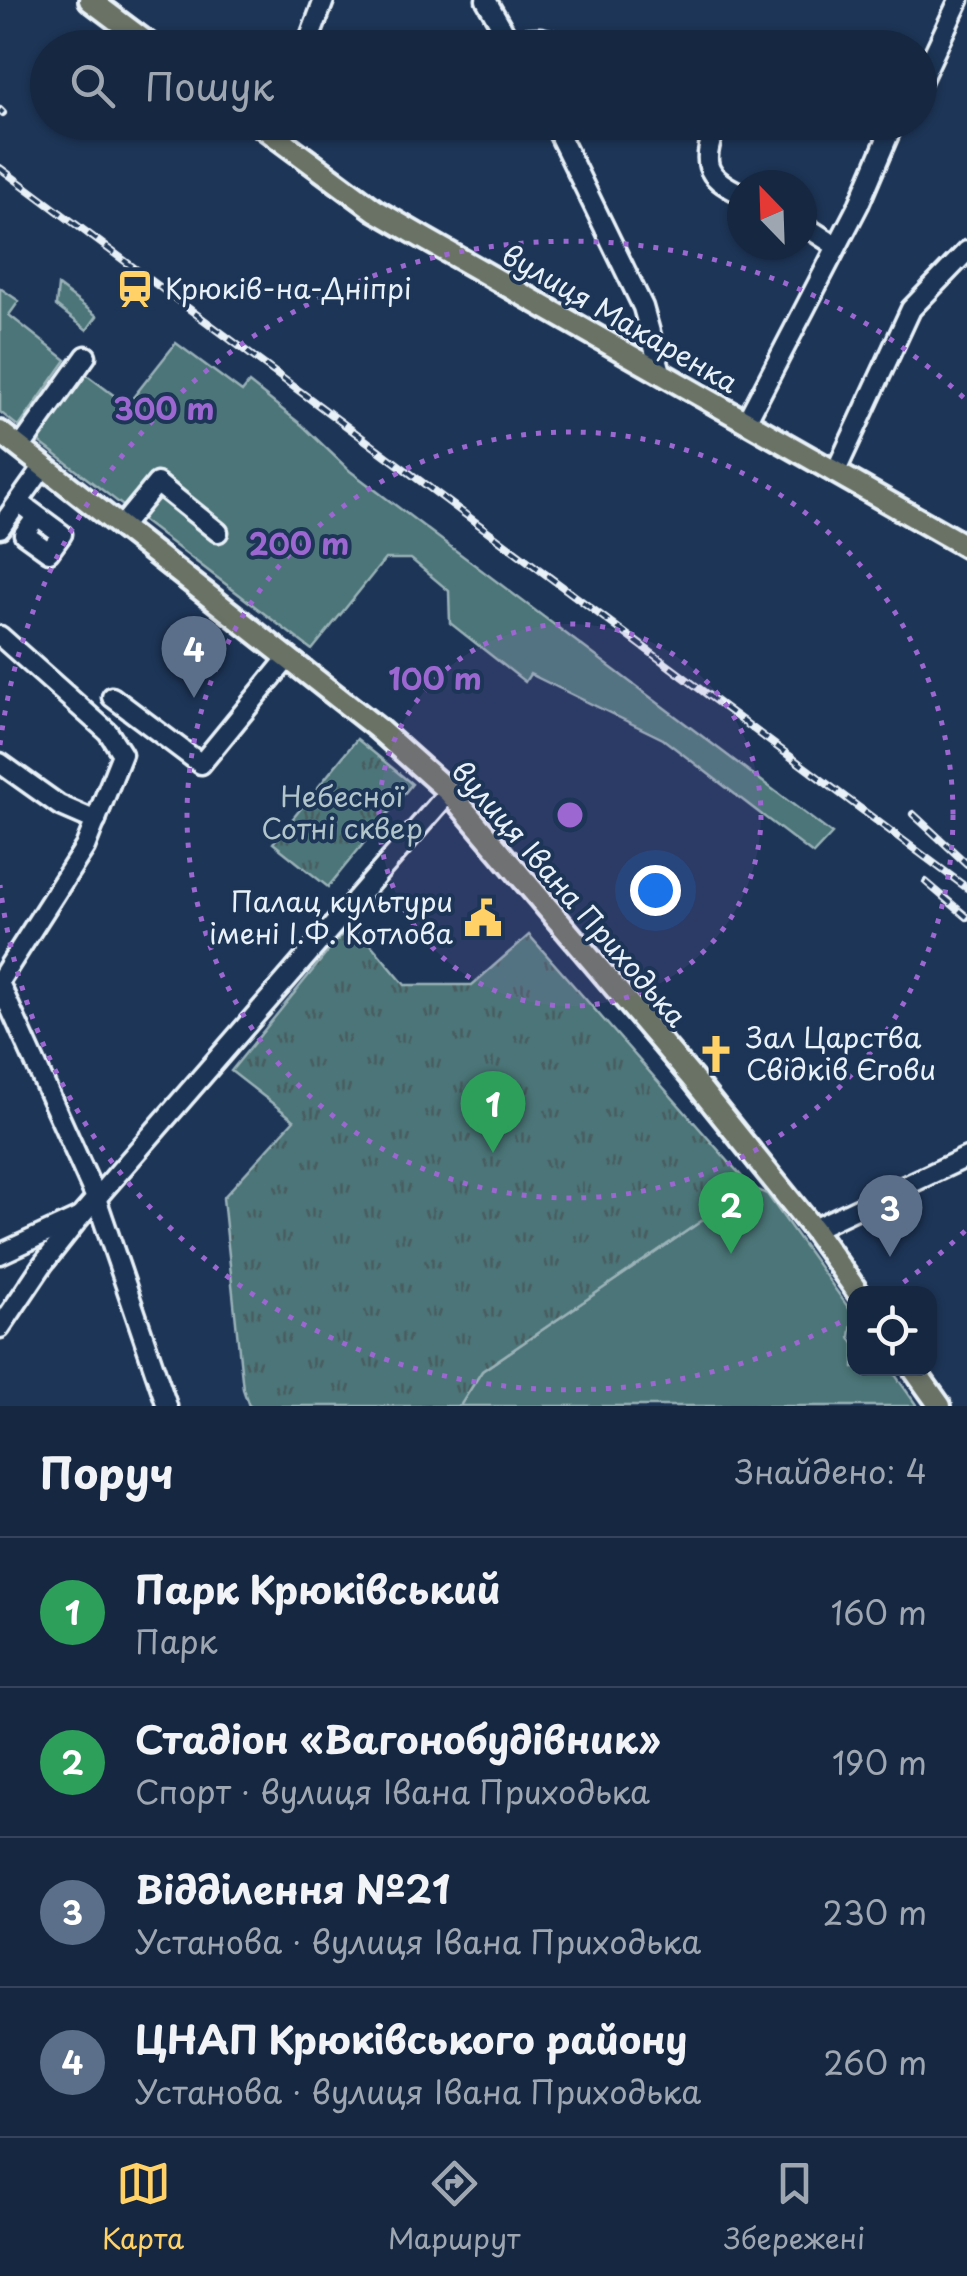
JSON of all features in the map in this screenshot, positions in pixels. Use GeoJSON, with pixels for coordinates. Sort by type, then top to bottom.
{"type":"FeatureCollection","features":[{"type":"Feature","properties":{"kind":"main road"},"geometry":{"type":"LineString","coordinates":[[90,0],[130,30]]}},
{"type":"Feature","properties":{"kind":"main road","name":"вулиця Макаренка"},"geometry":{"type":"LineString","coordinates":[[287,140],[392,220],[967,547]]}},
{"type":"Feature","properties":{"kind":"main road","name":"вулиця Івана Приходька"},"geometry":{"type":"LineString","coordinates":[[0,432],[377,728],[449,792],[603,972],[813,1229],[853,1286]]}},
{"type":"Feature","properties":{"kind":"main road"},"geometry":{"type":"LineString","coordinates":[[919,1376],[940,1406]]}},
{"type":"Feature","properties":{"kind":"street"},"geometry":{"type":"LineString","coordinates":[[313,30],[324,0]]}},
{"type":"Feature","properties":{"kind":"street"},"geometry":{"type":"LineString","coordinates":[[486,0],[503,30]]}},
{"type":"Feature","properties":{"kind":"street"},"geometry":{"type":"LineString","coordinates":[[937,39],[960,0],[967,5]]}},
{"type":"Feature","properties":{"kind":"street"},"geometry":{"type":"LineString","coordinates":[[563,140],[643,308],[661,372]]}},
{"type":"Feature","properties":{"kind":"street"},"geometry":{"type":"LineString","coordinates":[[712,140],[708,153],[710,174],[727,187]]}},
{"type":"Feature","properties":{"kind":"street"},"geometry":{"type":"LineString","coordinates":[[746,422],[859,204],[886,140]]}},
{"type":"Feature","properties":{"kind":"street"},"geometry":{"type":"LineString","coordinates":[[817,234],[836,246]]}},
{"type":"Feature","properties":{"kind":"street"},"geometry":{"type":"LineString","coordinates":[[836,472],[904,322],[924,293],[967,252]]}},
{"type":"Feature","properties":{"kind":"street"},"geometry":{"type":"LineString","coordinates":[[20,447],[86,356]]}},
{"type":"Feature","properties":{"kind":"street"},"geometry":{"type":"LineString","coordinates":[[0,528],[44,466]]}},
{"type":"Feature","properties":{"kind":"street"},"geometry":{"type":"LineString","coordinates":[[120,528],[157,483],[218,532]]}},
{"type":"Feature","properties":{"kind":"street"},"geometry":{"type":"LineString","coordinates":[[20,503],[37,516]]}},
{"type":"Feature","properties":{"kind":"street"},"geometry":{"type":"LineString","coordinates":[[0,636],[114,738],[122,754],[74,867],[0,983],[96,1198],[167,1406]]}},
{"type":"Feature","properties":{"kind":"street"},"geometry":{"type":"LineString","coordinates":[[112,696],[201,764],[287,659]]}},
{"type":"Feature","properties":{"kind":"street"},"geometry":{"type":"LineString","coordinates":[[0,763],[59,805],[96,821]]}},
{"type":"Feature","properties":{"kind":"street"},"geometry":{"type":"LineString","coordinates":[[0,1328],[80,1216],[449,792]]}},
{"type":"Feature","properties":{"kind":"street"},"geometry":{"type":"LineString","coordinates":[[813,1229],[967,1156]]}},
{"type":"Feature","properties":{"kind":"street"},"geometry":{"type":"LineString","coordinates":[[0,1254],[80,1216]]}},
{"type":"Feature","properties":{"kind":"green space"},"geometry":{"type":"Polygon","coordinates":[[[58,286],[97,316],[87,330],[56,306],[58,286]]]}},
{"type":"Feature","properties":{"kind":"green space"},"geometry":{"type":"Polygon","coordinates":[[[0,288],[19,301],[9,315],[66,360],[19,427],[0,412],[0,288]]]}},
{"type":"Feature","properties":{"kind":"green space"},"geometry":{"type":"Polygon","coordinates":[[[176,343],[242,392],[249,383],[303,426],[350,471],[832,834],[813,854],[663,739],[530,674],[525,682],[450,623],[449,591],[411,559],[385,559],[312,650],[34,438],[84,373],[127,405],[176,343]]]}},
{"type":"Feature","properties":{"kind":"green space","name":"Небесної Сотні сквер"},"geometry":{"type":"Polygon","coordinates":[[[357,739],[412,784],[328,887],[273,843],[357,739]]]}},
{"type":"Feature","properties":{"kind":"green space"},"geometry":{"type":"Polygon","coordinates":[[[352,922],[405,985],[472,985],[529,935],[751,1187],[482,1371],[460,1406],[249,1406],[243,1389],[223,1198],[294,1120],[231,1071],[352,922]]]}},
{"type":"Feature","properties":{"kind":"green space"},"geometry":{"type":"Polygon","coordinates":[[[751,1187],[767,1194],[847,1306],[847,1376],[896,1376],[917,1406],[459,1406],[482,1371],[751,1187]]]}},
{"type":"Feature","properties":{"kind":"railway"},"geometry":{"type":"LineString","coordinates":[[0,110],[3,113]]}},
{"type":"Feature","properties":{"kind":"railway"},"geometry":{"type":"LineString","coordinates":[[0,168],[967,888]]}},
{"type":"Feature","properties":{"kind":"railway"},"geometry":{"type":"LineString","coordinates":[[913,814],[967,864]]}},
{"type":"Feature","properties":{"kind":"railway"},"geometry":{"type":"LineString","coordinates":[[926,882],[967,917]]}},
{"type":"Feature","properties":{"kind":"place","name":"Крюків-на-Дніпрі"},"geometry":{"type":"Point","coordinates":[135,289]}},
{"type":"Feature","properties":{"kind":"place","name":"ЦНАП Крюківського району"},"geometry":{"type":"Point","coordinates":[194,698]}},
{"type":"Feature","properties":{"kind":"place","name":"Палац культури імені І.Ф. Котлова"},"geometry":{"type":"Point","coordinates":[483,918]}},
{"type":"Feature","properties":{"kind":"place","name":"Зал Царства Свідків Єгови"},"geometry":{"type":"Point","coordinates":[716,1054]}},
{"type":"Feature","properties":{"kind":"place","name":"Парк Крюківський"},"geometry":{"type":"Point","coordinates":[493,1153]}},
{"type":"Feature","properties":{"kind":"place","name":"Стадіон «Вагонобудівник»"},"geometry":{"type":"Point","coordinates":[731,1254]}},
{"type":"Feature","properties":{"kind":"place","name":"Відділення №21"},"geometry":{"type":"Point","coordinates":[890,1257]}}]}
